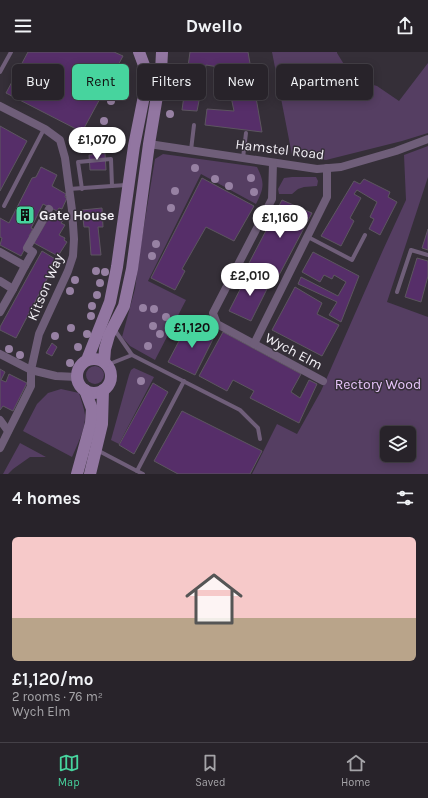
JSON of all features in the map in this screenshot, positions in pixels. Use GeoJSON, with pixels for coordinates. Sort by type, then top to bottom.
{"type":"FeatureCollection","features":[{"type":"Feature","properties":{"kind":"street"},"geometry":{"type":"LineString","coordinates":[[77,474],[91,423],[92,409],[85,390],[78,382],[77,377],[79,367],[87,360],[110,302],[117,266],[134,146],[148,76],[139,52]]}},
{"type":"Feature","properties":{"kind":"street"},"geometry":{"type":"LineString","coordinates":[[90,474],[102,424],[103,390],[110,381],[111,375],[106,363],[105,349],[109,335],[124,306],[127,292],[149,144],[162,72],[162,52]]}},
{"type":"Feature","properties":{"kind":"street","name":"Kitson Way"},"geometry":{"type":"LineString","coordinates":[[0,106],[45,128],[60,140],[63,147],[72,210],[74,239],[73,256],[68,271],[39,334],[30,370],[31,386],[0,448]]}},
{"type":"Feature","properties":{"kind":"street","name":"Hamstel Road"},"geometry":{"type":"LineString","coordinates":[[149,144],[317,169],[341,167],[428,140]]}},
{"type":"Feature","properties":{"kind":"street","name":"Wych Elm"},"geometry":{"type":"LineString","coordinates":[[273,162],[272,200],[213,313],[217,324],[323,381]]}},
{"type":"Feature","properties":{"kind":"street","name":"Wych Elm"},"geometry":{"type":"LineString","coordinates":[[254,344],[327,197],[327,168]]}},
{"type":"Feature","properties":{"kind":"street"},"geometry":{"type":"LineString","coordinates":[[0,312],[33,252],[27,248],[49,209]]}},
{"type":"Feature","properties":{"kind":"street"},"geometry":{"type":"LineString","coordinates":[[0,252],[25,266]]}},
{"type":"Feature","properties":{"kind":"street"},"geometry":{"type":"LineString","coordinates":[[0,281],[13,288]]}},
{"type":"Feature","properties":{"kind":"street"},"geometry":{"type":"LineString","coordinates":[[0,354],[30,370],[56,376],[77,377]]}},
{"type":"Feature","properties":{"kind":"street"},"geometry":{"type":"LineString","coordinates":[[87,360],[96,359],[106,363]]}},
{"type":"Feature","properties":{"kind":"street"},"geometry":{"type":"LineString","coordinates":[[85,390],[94,392],[103,390]]}},
{"type":"Feature","properties":{"kind":"street"},"geometry":{"type":"LineString","coordinates":[[0,420],[8,431]]}},
{"type":"Feature","properties":{"kind":"lane"},"geometry":{"type":"LineString","coordinates":[[0,72],[11,52]]}},
{"type":"Feature","properties":{"kind":"lane"},"geometry":{"type":"LineString","coordinates":[[191,150],[194,125]]}},
{"type":"Feature","properties":{"kind":"lane"},"geometry":{"type":"LineString","coordinates":[[4,206],[45,128]]}},
{"type":"Feature","properties":{"kind":"lane"},"geometry":{"type":"LineString","coordinates":[[243,158],[246,133]]}},
{"type":"Feature","properties":{"kind":"lane"},"geometry":{"type":"LineString","coordinates":[[82,189],[78,162],[111,160],[112,186]]}},
{"type":"Feature","properties":{"kind":"lane"},"geometry":{"type":"LineString","coordinates":[[69,189],[129,185]]}},
{"type":"Feature","properties":{"kind":"lane"},"geometry":{"type":"LineString","coordinates":[[308,237],[352,260],[365,235]]}},
{"type":"Feature","properties":{"kind":"lane"},"geometry":{"type":"LineString","coordinates":[[397,292],[411,250],[428,255]]}},
{"type":"Feature","properties":{"kind":"lane"},"geometry":{"type":"LineString","coordinates":[[113,328],[132,355],[240,410],[258,428],[260,440]]}},
{"type":"Feature","properties":{"kind":"lane"},"geometry":{"type":"LineString","coordinates":[[106,363],[132,355]]}},
{"type":"Feature","properties":{"kind":"lane"},"geometry":{"type":"LineString","coordinates":[[137,471],[184,381]]}},
{"type":"Feature","properties":{"kind":"lane"},"geometry":{"type":"LineString","coordinates":[[96,450],[143,474]]}},
{"type":"Feature","properties":{"kind":"green space"},"geometry":{"type":"Polygon","coordinates":[[[272,52],[337,52],[344,64],[276,64],[276,73],[272,52]]]}},
{"type":"Feature","properties":{"kind":"green space"},"geometry":{"type":"Polygon","coordinates":[[[428,63],[428,133],[326,160],[292,155],[281,100],[373,100],[373,85],[399,101],[428,63]]]}},
{"type":"Feature","properties":{"kind":"green space","name":"Rectory Wood"},"geometry":{"type":"Polygon","coordinates":[[[428,146],[428,177],[387,302],[428,317],[428,474],[252,474],[277,424],[297,434],[321,391],[406,200],[404,155],[428,146]]]}},
{"type":"Feature","properties":{"kind":"green space"},"geometry":{"type":"Polygon","coordinates":[[[163,154],[257,167],[261,177],[262,189],[256,204],[201,174],[148,281],[186,300],[155,360],[130,346],[122,337],[135,289],[155,159],[163,154]]]}},
{"type":"Feature","properties":{"kind":"green space"},"geometry":{"type":"Polygon","coordinates":[[[316,177],[318,181],[317,186],[304,187],[298,189],[292,194],[279,194],[278,189],[284,178],[316,177]]]}},
{"type":"Feature","properties":{"kind":"green space"},"geometry":{"type":"Polygon","coordinates":[[[95,366],[101,369],[104,375],[101,381],[95,384],[89,381],[86,375],[89,369],[95,366]]]}},
{"type":"Feature","properties":{"kind":"green space"},"geometry":{"type":"Polygon","coordinates":[[[134,368],[154,377],[119,444],[111,440],[129,375],[131,370],[134,368]]]}},
{"type":"Feature","properties":{"kind":"green space"},"geometry":{"type":"Polygon","coordinates":[[[61,389],[79,393],[85,412],[83,431],[72,457],[23,431],[37,404],[48,393],[61,389]]]}},
{"type":"Feature","properties":{"kind":"green space"},"geometry":{"type":"Polygon","coordinates":[[[20,443],[46,457],[30,457],[8,474],[3,474],[20,443]]]}},
{"type":"Feature","properties":{"kind":"building"},"geometry":{"type":"Polygon","coordinates":[[[28,52],[114,52],[123,56],[119,64],[72,64],[72,100],[99,100],[82,132],[20,100],[64,100],[64,64],[22,64],[28,52]]]}},
{"type":"Feature","properties":{"kind":"building"},"geometry":{"type":"Polygon","coordinates":[[[190,52],[248,52],[250,64],[214,64],[214,66],[206,64],[188,64],[190,52]]]}},
{"type":"Feature","properties":{"kind":"building"},"geometry":{"type":"Polygon","coordinates":[[[12,82],[12,96],[6,93],[12,82]]]}},
{"type":"Feature","properties":{"kind":"building"},"geometry":{"type":"Polygon","coordinates":[[[183,100],[199,100],[197,111],[182,110],[183,100]]]}},
{"type":"Feature","properties":{"kind":"building"},"geometry":{"type":"Polygon","coordinates":[[[232,100],[256,100],[262,132],[205,125],[207,109],[234,111],[232,100]]]}},
{"type":"Feature","properties":{"kind":"building","name":"Gate House"},"geometry":{"type":"Polygon","coordinates":[[[0,126],[27,141],[0,191],[0,126]]]}},
{"type":"Feature","properties":{"kind":"building"},"geometry":{"type":"Polygon","coordinates":[[[101,149],[101,154],[105,153],[106,170],[90,170],[89,155],[92,155],[92,150],[101,149]]]}},
{"type":"Feature","properties":{"kind":"building","name":"Gate House"},"geometry":{"type":"Polygon","coordinates":[[[41,167],[57,175],[52,186],[66,194],[65,197],[67,198],[62,209],[59,208],[57,211],[43,204],[31,228],[33,229],[29,236],[31,237],[21,256],[0,245],[2,238],[0,237],[0,218],[9,223],[32,178],[36,177],[41,167]]]}},
{"type":"Feature","properties":{"kind":"building"},"geometry":{"type":"Polygon","coordinates":[[[202,178],[254,206],[234,241],[206,227],[182,269],[185,271],[175,290],[151,278],[202,178]]]}},
{"type":"Feature","properties":{"kind":"building"},"geometry":{"type":"Polygon","coordinates":[[[364,179],[390,192],[388,197],[397,202],[380,235],[369,229],[374,219],[370,217],[377,202],[357,190],[354,194],[361,198],[350,218],[354,221],[341,246],[321,236],[354,181],[360,184],[364,179]]]}},
{"type":"Feature","properties":{"kind":"building"},"geometry":{"type":"Polygon","coordinates":[[[282,200],[312,213],[277,279],[248,265],[282,200]]]}},
{"type":"Feature","properties":{"kind":"building"},"geometry":{"type":"Polygon","coordinates":[[[102,208],[103,227],[98,227],[101,255],[91,255],[89,227],[84,227],[82,210],[102,208]]]}},
{"type":"Feature","properties":{"kind":"building"},"geometry":{"type":"Polygon","coordinates":[[[52,212],[64,219],[61,223],[65,225],[59,235],[65,238],[64,240],[67,242],[58,256],[34,243],[52,212]]]}},
{"type":"Feature","properties":{"kind":"building"},"geometry":{"type":"Polygon","coordinates":[[[428,229],[428,250],[422,248],[428,229]]]}},
{"type":"Feature","properties":{"kind":"building"},"geometry":{"type":"Polygon","coordinates":[[[42,251],[57,260],[16,338],[0,330],[0,327],[42,251]]]}},
{"type":"Feature","properties":{"kind":"building"},"geometry":{"type":"Polygon","coordinates":[[[313,252],[359,276],[341,322],[329,315],[337,302],[298,284],[301,277],[338,296],[346,282],[334,275],[332,279],[324,275],[320,282],[302,272],[313,252]]]}},
{"type":"Feature","properties":{"kind":"building"},"geometry":{"type":"Polygon","coordinates":[[[417,258],[428,261],[428,276],[421,302],[405,297],[417,258]]]}},
{"type":"Feature","properties":{"kind":"building"},"geometry":{"type":"Polygon","coordinates":[[[249,272],[270,283],[251,321],[229,311],[249,272]]]}},
{"type":"Feature","properties":{"kind":"building"},"geometry":{"type":"Polygon","coordinates":[[[295,287],[322,303],[317,314],[339,325],[322,356],[272,330],[295,287]]]}},
{"type":"Feature","properties":{"kind":"building"},"geometry":{"type":"Polygon","coordinates":[[[189,322],[215,335],[195,375],[168,362],[189,322]]]}},
{"type":"Feature","properties":{"kind":"building"},"geometry":{"type":"Polygon","coordinates":[[[223,332],[301,374],[291,392],[300,398],[309,380],[317,384],[299,423],[250,398],[254,391],[233,380],[227,391],[199,376],[223,332]]]}},
{"type":"Feature","properties":{"kind":"building"},"geometry":{"type":"Polygon","coordinates":[[[52,343],[57,347],[52,356],[46,353],[52,343]]]}},
{"type":"Feature","properties":{"kind":"building"},"geometry":{"type":"Polygon","coordinates":[[[0,369],[5,372],[1,380],[6,382],[9,374],[27,383],[13,411],[3,406],[0,410],[0,369]]]}},
{"type":"Feature","properties":{"kind":"building"},"geometry":{"type":"Polygon","coordinates":[[[153,383],[168,392],[134,454],[119,445],[153,383]]]}},
{"type":"Feature","properties":{"kind":"building"},"geometry":{"type":"Polygon","coordinates":[[[182,411],[262,451],[250,474],[178,474],[154,461],[182,411]]]}},
{"type":"Feature","properties":{"kind":"place","name":"Gate House"},"geometry":{"type":"Point","coordinates":[25,215]}}]}
